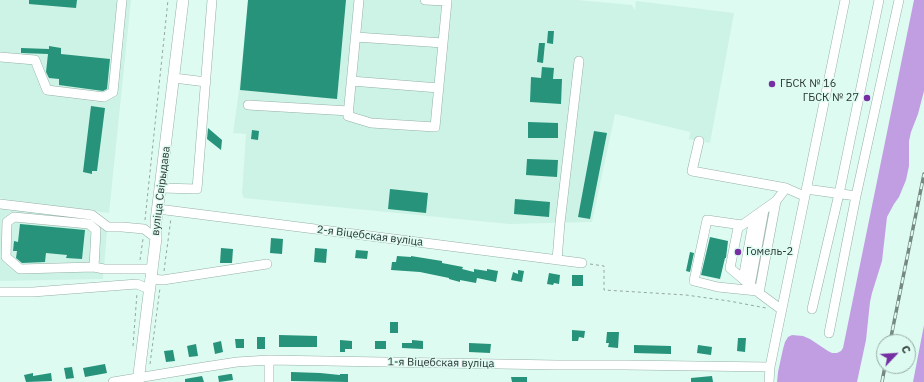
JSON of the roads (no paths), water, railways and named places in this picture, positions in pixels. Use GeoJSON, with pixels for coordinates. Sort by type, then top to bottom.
{"type":"FeatureCollection","features":[{"type":"Feature","properties":{"kind":"main road","name":"вуліца Свірыдава"},"geometry":{"type":"LineString","coordinates":[[142,379],[150,279],[183,0]]}},
{"type":"Feature","properties":{"kind":"street"},"geometry":{"type":"LineString","coordinates":[[0,57],[35,60],[47,90],[104,97],[113,92],[122,0]]}},
{"type":"Feature","properties":{"kind":"street"},"geometry":{"type":"LineString","coordinates":[[161,188],[197,189],[212,0]]}},
{"type":"Feature","properties":{"kind":"street"},"geometry":{"type":"LineString","coordinates":[[359,0],[348,116],[371,123],[435,127],[447,1],[425,0]]}},
{"type":"Feature","properties":{"kind":"street"},"geometry":{"type":"LineString","coordinates":[[769,382],[770,367],[845,0]]}},
{"type":"Feature","properties":{"kind":"street"},"geometry":{"type":"LineString","coordinates":[[812,309],[839,194],[879,0]]}},
{"type":"Feature","properties":{"kind":"street"},"geometry":{"type":"LineString","coordinates":[[829,333],[856,196],[899,0]]}},
{"type":"Feature","properties":{"kind":"street"},"geometry":{"type":"LineString","coordinates":[[356,37],[443,43]]}},
{"type":"Feature","properties":{"kind":"street"},"geometry":{"type":"LineString","coordinates":[[557,260],[579,61]]}},
{"type":"Feature","properties":{"kind":"street"},"geometry":{"type":"LineString","coordinates":[[174,78],[206,82]]}},
{"type":"Feature","properties":{"kind":"street"},"geometry":{"type":"LineString","coordinates":[[351,81],[439,88]]}},
{"type":"Feature","properties":{"kind":"street"},"geometry":{"type":"LineString","coordinates":[[248,105],[349,111]]}},
{"type":"Feature","properties":{"kind":"street"},"geometry":{"type":"LineString","coordinates":[[699,141],[692,171],[786,188],[805,193],[856,196]]}},
{"type":"Feature","properties":{"kind":"street"},"geometry":{"type":"LineString","coordinates":[[782,310],[748,283],[718,287],[694,281],[707,220],[757,214],[786,188]]}},
{"type":"Feature","properties":{"kind":"street"},"geometry":{"type":"LineString","coordinates":[[0,204],[92,215],[108,227],[144,229],[156,238]]}},
{"type":"Feature","properties":{"kind":"street","name":"2-я Віцебская вуліца"},"geometry":{"type":"LineString","coordinates":[[158,209],[582,263]]}},
{"type":"Feature","properties":{"kind":"street"},"geometry":{"type":"LineString","coordinates":[[748,283],[757,214]]}},
{"type":"Feature","properties":{"kind":"street"},"geometry":{"type":"LineString","coordinates":[[748,283],[757,214]]}},
{"type":"Feature","properties":{"kind":"street"},"geometry":{"type":"LineString","coordinates":[[748,283],[757,214]]}},
{"type":"Feature","properties":{"kind":"street"},"geometry":{"type":"LineString","coordinates":[[94,267],[96,230],[89,224],[14,217],[7,222],[6,257],[20,269],[94,267],[104,269],[139,269],[150,279]]}},
{"type":"Feature","properties":{"kind":"street"},"geometry":{"type":"LineString","coordinates":[[0,292],[33,292],[137,284],[150,279],[163,280],[267,264]]}},
{"type":"Feature","properties":{"kind":"street"},"geometry":{"type":"LineString","coordinates":[[269,360],[269,382]]}},
{"type":"Feature","properties":{"kind":"street","name":"1-я Віцебская вуліца"},"geometry":{"type":"LineString","coordinates":[[113,382],[142,379],[237,362],[269,360],[770,367]]}},
{"type":"Feature","properties":{"kind":"railway"},"geometry":{"type":"LineString","coordinates":[[892,334],[924,174]]}},
{"type":"Feature","properties":{"kind":"railway"},"geometry":{"type":"LineString","coordinates":[[882,382],[884,374]]}},
{"type":"Feature","properties":{"kind":"place","name":"ГБСК № 16"},"geometry":{"type":"Point","coordinates":[772,84]}},
{"type":"Feature","properties":{"kind":"place","name":"ГБСК № 27"},"geometry":{"type":"Point","coordinates":[867,98]}},
{"type":"Feature","properties":{"kind":"place","name":"Гомель-2"},"geometry":{"type":"Point","coordinates":[738,252]}}]}
